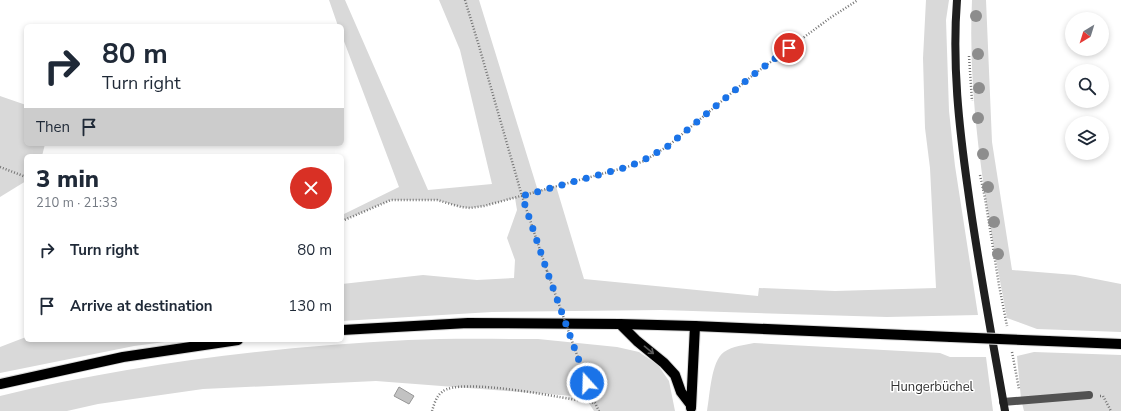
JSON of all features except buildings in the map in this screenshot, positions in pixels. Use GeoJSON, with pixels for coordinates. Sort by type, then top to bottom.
{"type":"FeatureCollection","features":[{"type":"Feature","properties":{"kind":"main road"},"geometry":{"type":"LineString","coordinates":[[957,0],[955,51],[962,149],[978,257],[1004,411]]}},
{"type":"Feature","properties":{"kind":"main road"},"geometry":{"type":"LineString","coordinates":[[344,330],[468,323],[620,324],[1121,344]]}},
{"type":"Feature","properties":{"kind":"main road"},"geometry":{"type":"LineString","coordinates":[[620,324],[637,341],[664,362],[675,375],[681,392],[691,408]]}},
{"type":"Feature","properties":{"kind":"main road"},"geometry":{"type":"LineString","coordinates":[[691,408],[695,326]]}},
{"type":"Feature","properties":{"kind":"main road"},"geometry":{"type":"LineString","coordinates":[[0,384],[123,357],[224,342]]}},
{"type":"Feature","properties":{"kind":"lane"},"geometry":{"type":"LineString","coordinates":[[1003,402],[1089,395]]}},
{"type":"Feature","properties":{"kind":"path"},"geometry":{"type":"LineString","coordinates":[[465,0],[480,46],[522,196],[594,403],[599,411]]}},
{"type":"Feature","properties":{"kind":"path"},"geometry":{"type":"LineString","coordinates":[[344,220],[391,200],[437,200],[462,207],[470,208],[484,206],[627,167],[655,155],[668,146],[753,75],[825,22],[858,0]]}},
{"type":"Feature","properties":{"kind":"path"},"geometry":{"type":"LineString","coordinates":[[969,52],[972,103]]}},
{"type":"Feature","properties":{"kind":"path"},"geometry":{"type":"LineString","coordinates":[[0,167],[24,176]]}},
{"type":"Feature","properties":{"kind":"path"},"geometry":{"type":"LineString","coordinates":[[978,168],[985,198],[998,285],[1007,328]]}},
{"type":"Feature","properties":{"kind":"path"},"geometry":{"type":"LineString","coordinates":[[1011,349],[1021,400]]}},
{"type":"Feature","properties":{"kind":"path"},"geometry":{"type":"LineString","coordinates":[[432,411],[441,392],[449,388],[464,386],[504,388],[594,403]]}},
{"type":"Feature","properties":{"kind":"path"},"geometry":{"type":"LineString","coordinates":[[1089,395],[1102,396],[1111,411]]}},
{"type":"Feature","properties":{"kind":"green space"},"geometry":{"type":"Polygon","coordinates":[[[329,0],[345,0],[428,190],[492,184],[460,50],[439,0],[479,0],[538,191],[556,186],[584,279],[758,296],[759,288],[835,291],[936,288],[930,168],[925,128],[923,58],[926,0],[949,0],[946,20],[949,111],[955,166],[978,315],[887,317],[661,310],[492,312],[344,321],[344,284],[423,275],[477,280],[514,278],[515,260],[507,238],[517,210],[515,198],[470,208],[437,200],[391,200],[344,220],[344,214],[399,187],[344,41],[344,24],[337,24],[329,0]]]}},
{"type":"Feature","properties":{"kind":"green space"},"geometry":{"type":"Polygon","coordinates":[[[972,0],[986,0],[992,142],[1012,270],[1075,275],[1121,284],[1121,332],[1037,329],[1007,318],[992,239],[980,160],[971,40],[972,0]]]}},
{"type":"Feature","properties":{"kind":"green space"},"geometry":{"type":"Polygon","coordinates":[[[0,96],[24,104],[24,146],[44,146],[42,154],[24,154],[24,182],[0,197],[0,96]]]}},
{"type":"Feature","properties":{"kind":"green space"},"geometry":{"type":"Polygon","coordinates":[[[24,338],[24,342],[165,342],[134,346],[0,373],[0,347],[24,338]]]}},
{"type":"Feature","properties":{"kind":"green space"},"geometry":{"type":"Polygon","coordinates":[[[538,339],[617,347],[639,352],[658,365],[669,381],[675,411],[594,411],[585,397],[376,381],[203,389],[98,404],[67,411],[0,411],[0,396],[151,366],[254,352],[408,340],[538,339]]]}},
{"type":"Feature","properties":{"kind":"green space","name":"Hungerbüchel"},"geometry":{"type":"Polygon","coordinates":[[[754,343],[940,353],[950,357],[986,357],[993,411],[707,411],[714,370],[720,356],[731,348],[754,343]]]}},
{"type":"Feature","properties":{"kind":"green space"},"geometry":{"type":"Polygon","coordinates":[[[1034,352],[1121,355],[1121,411],[1024,411],[1021,399],[1017,356],[1034,352]]]}},
{"type":"Feature","properties":{"kind":"route"},"geometry":{"type":"LineString","coordinates":[[587,383],[522,196],[627,167],[655,155],[668,146],[753,75],[789,48]]}}]}
